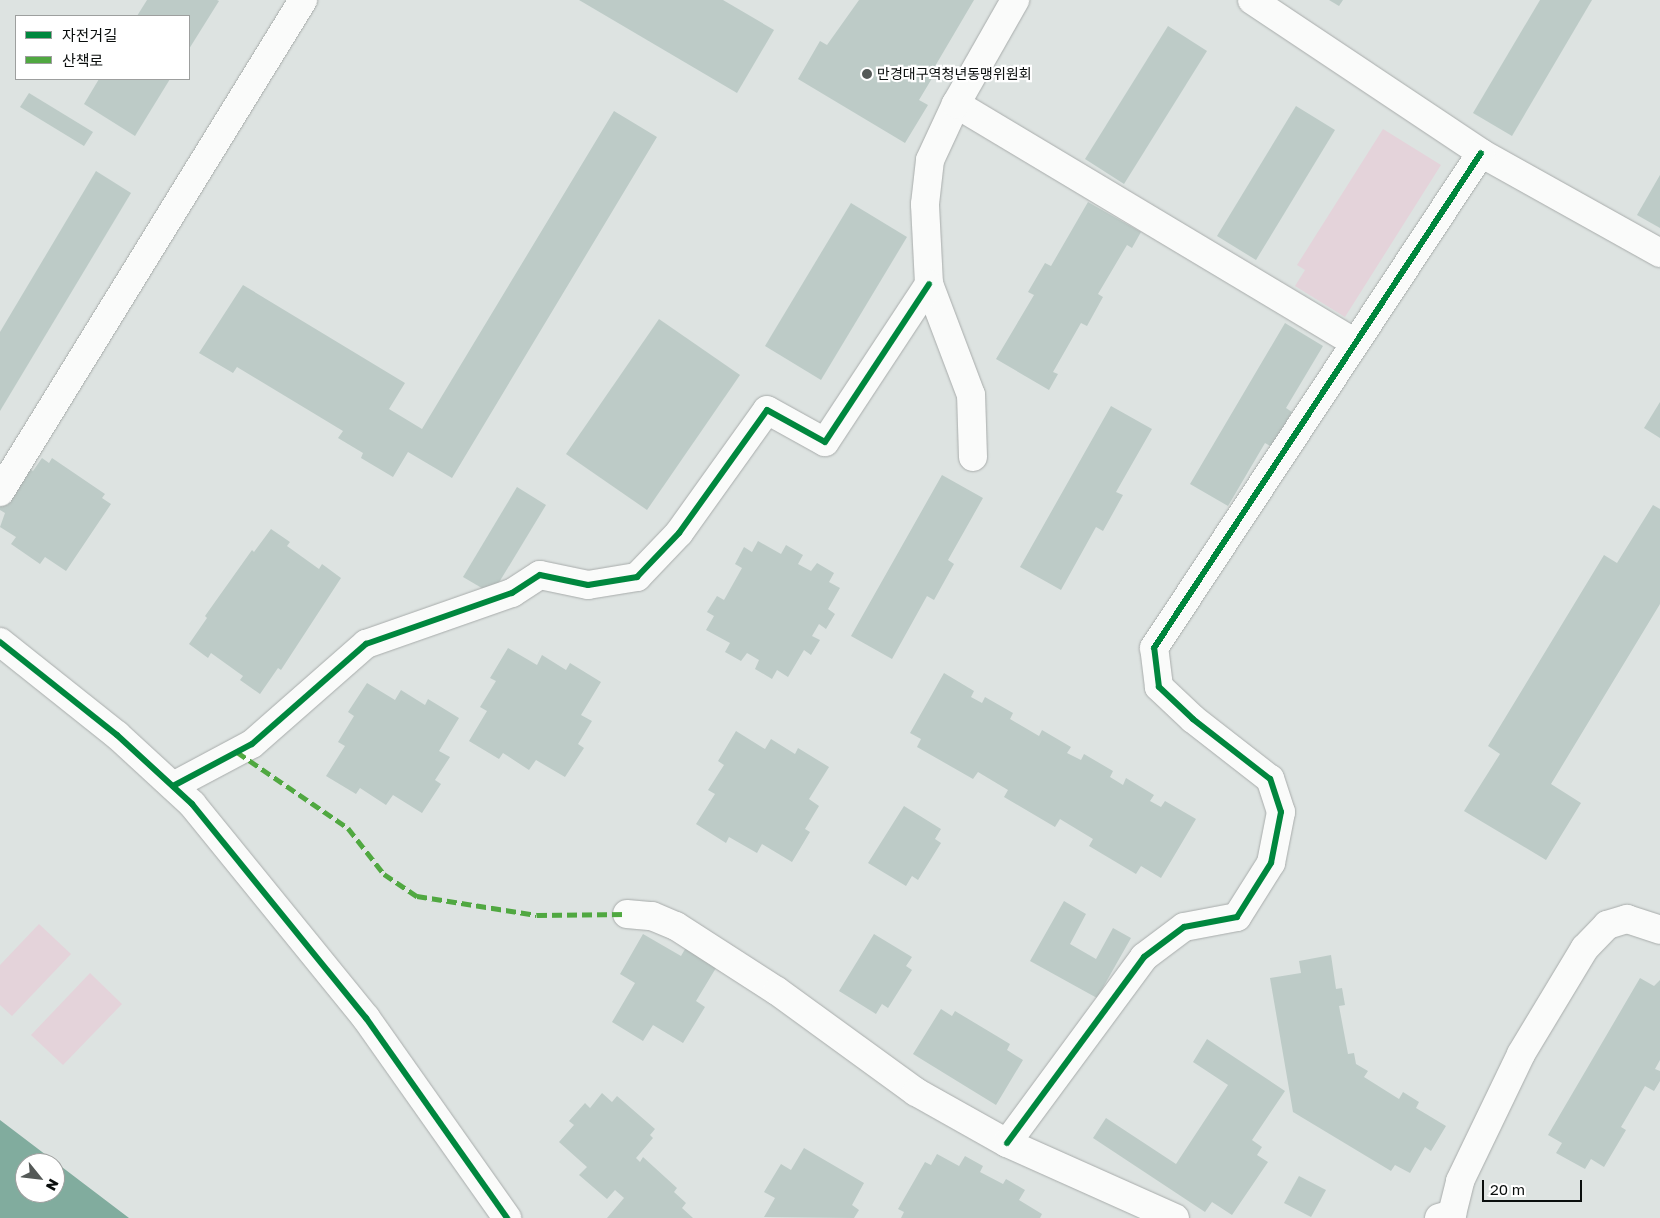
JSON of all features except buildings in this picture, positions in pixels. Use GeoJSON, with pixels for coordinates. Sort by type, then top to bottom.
{"type":"FeatureCollection","features":[{"type":"Feature","properties":{"kind":"street"},"geometry":{"type":"LineString","coordinates":[[0,492],[303,0]]}},
{"type":"Feature","properties":{"kind":"street"},"geometry":{"type":"LineString","coordinates":[[973,456],[971,394],[929,284],[925,204],[930,160],[956,104],[1014,0]]}},
{"type":"Feature","properties":{"kind":"street"},"geometry":{"type":"LineString","coordinates":[[1252,0],[1482,153],[1660,253]]}},
{"type":"Feature","properties":{"kind":"street"},"geometry":{"type":"LineString","coordinates":[[956,104],[1355,343]]}},
{"type":"Feature","properties":{"kind":"street"},"geometry":{"type":"LineString","coordinates":[[1007,1143],[1144,957],[1184,927],[1237,917],[1271,863],[1281,812],[1270,779],[1193,719],[1159,687],[1154,648],[1482,153]]}},
{"type":"Feature","properties":{"kind":"street"},"geometry":{"type":"LineString","coordinates":[[172,786],[252,744],[366,644],[512,593],[540,575],[588,585],[637,577],[679,533],[767,410],[825,442],[929,284]]}},
{"type":"Feature","properties":{"kind":"street"},"geometry":{"type":"LineString","coordinates":[[0,642],[117,735],[192,804],[366,1018],[506,1218]]}},
{"type":"Feature","properties":{"kind":"street"},"geometry":{"type":"LineString","coordinates":[[627,914],[652,916],[676,926],[777,992],[916,1092],[1007,1143],[1175,1218]]}},
{"type":"Feature","properties":{"kind":"street"},"geometry":{"type":"LineString","coordinates":[[1454,1216],[1460,1181],[1521,1054],[1585,948],[1607,925],[1628,919],[1660,930]]}},
{"type":"Feature","properties":{"kind":"shaded area"},"geometry":{"type":"Polygon","coordinates":[[[1383,129],[1441,165],[1345,317],[1295,286],[1305,270],[1297,265],[1383,129]]]}},
{"type":"Feature","properties":{"kind":"shaded area"},"geometry":{"type":"Polygon","coordinates":[[[39,924],[71,954],[12,1016],[0,1005],[0,965],[39,924]]]}},
{"type":"Feature","properties":{"kind":"shaded area"},"geometry":{"type":"Polygon","coordinates":[[[90,973],[122,1004],[63,1065],[31,1035],[90,973]]]}},
{"type":"Feature","properties":{"kind":"shaded area"},"geometry":{"type":"Polygon","coordinates":[[[0,1120],[43,1153],[15,1153],[15,1203],[65,1203],[65,1169],[129,1218],[0,1218],[0,1120]]]}},
{"type":"Feature","properties":{"kind":"marked path"},"geometry":{"type":"LineString","coordinates":[[237,752],[348,828],[384,874],[417,896],[537,915],[627,914]]}},
{"type":"Feature","properties":{"kind":"cycle path"},"geometry":{"type":"LineString","coordinates":[[1007,1143],[1144,957],[1184,927],[1237,917],[1271,863],[1281,812],[1270,779],[1193,719],[1159,687],[1154,648],[1481,153]]}},
{"type":"Feature","properties":{"kind":"cycle path"},"geometry":{"type":"LineString","coordinates":[[173,786],[252,744],[366,644],[512,593],[540,575],[588,585],[637,577],[679,533],[767,410],[825,442],[929,284]]}},
{"type":"Feature","properties":{"kind":"cycle path"},"geometry":{"type":"LineString","coordinates":[[0,642],[117,735],[192,804],[366,1018],[507,1218]]}},
{"type":"Feature","properties":{"kind":"place","name":"만경대구역청년동맹위원회"},"geometry":{"type":"Point","coordinates":[867,74]}}]}
